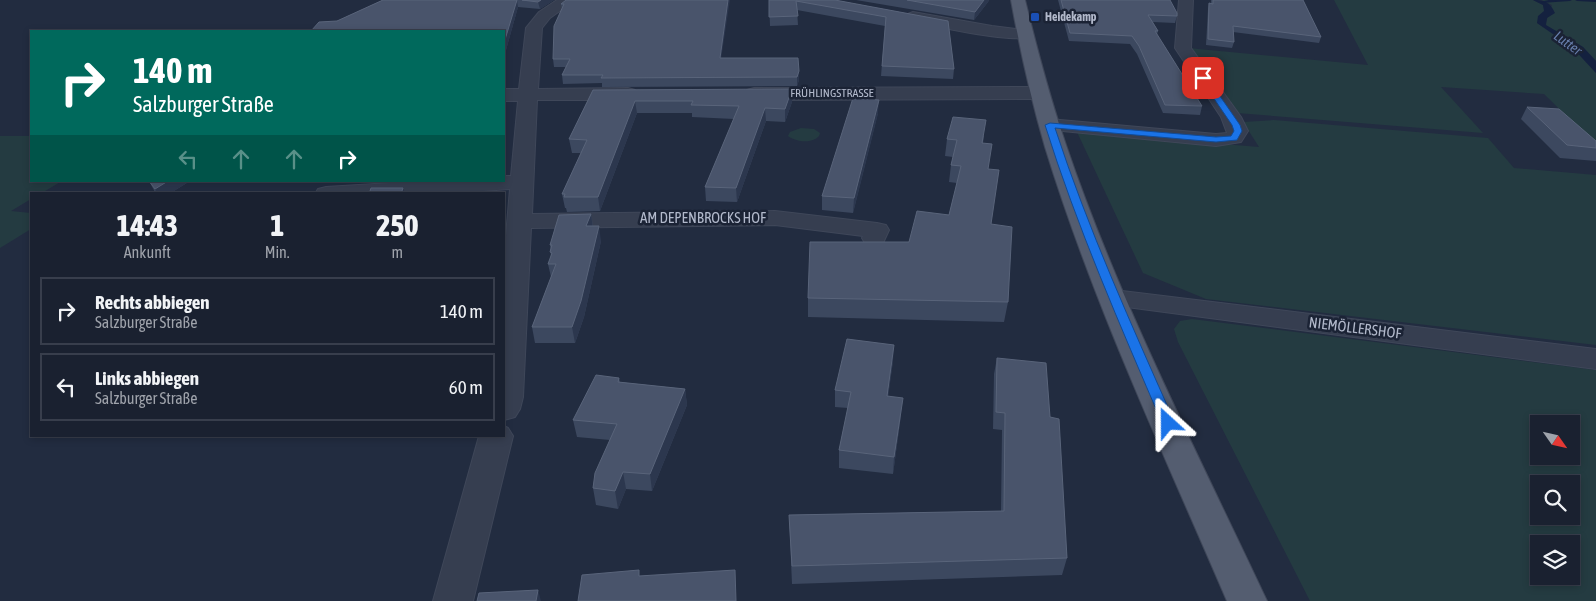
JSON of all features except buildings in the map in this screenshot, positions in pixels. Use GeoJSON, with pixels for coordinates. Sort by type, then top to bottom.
{"type":"FeatureCollection","features":[{"type":"Feature","properties":{"kind":"main road"},"geometry":{"type":"LineString","coordinates":[[1018,0],[1040,93],[1071,193],[1114,298],[1246,601]]}},
{"type":"Feature","properties":{"kind":"street"},"geometry":{"type":"LineString","coordinates":[[505,405],[522,182],[516,95],[534,28],[538,20],[568,0]]}},
{"type":"Feature","properties":{"kind":"street"},"geometry":{"type":"LineString","coordinates":[[1050,125],[1216,140],[1226,140],[1237,135],[1238,131],[1231,117],[1183,48],[1186,0]]}},
{"type":"Feature","properties":{"kind":"street"},"geometry":{"type":"LineString","coordinates":[[895,14],[992,31],[1025,34]]}},
{"type":"Feature","properties":{"kind":"street","name":"FRÜHLINGSTRASSE"},"geometry":{"type":"LineString","coordinates":[[732,94],[1040,93]]}},
{"type":"Feature","properties":{"kind":"street"},"geometry":{"type":"LineString","coordinates":[[516,95],[643,94]]}},
{"type":"Feature","properties":{"kind":"street"},"geometry":{"type":"LineString","coordinates":[[359,192],[522,182]]}},
{"type":"Feature","properties":{"kind":"street","name":"AM DEPENBROCKS HOF"},"geometry":{"type":"LineString","coordinates":[[519,221],[775,218],[877,230],[874,238]]}},
{"type":"Feature","properties":{"kind":"street","name":"NIEMÖLLERSHOF"},"geometry":{"type":"LineString","coordinates":[[1114,298],[1596,359]]}},
{"type":"Feature","properties":{"kind":"street"},"geometry":{"type":"LineString","coordinates":[[453,601],[496,437]]}},
{"type":"Feature","properties":{"kind":"green space"},"geometry":{"type":"Polygon","coordinates":[[[1334,0],[1533,0],[1543,5],[1545,12],[1537,23],[1572,47],[1596,73],[1596,145],[1544,94],[1441,87],[1483,133],[1237,113],[1188,48],[1368,65],[1334,0]]]}},
{"type":"Feature","properties":{"kind":"green space"},"geometry":{"type":"Polygon","coordinates":[[[1542,0],[1596,0],[1596,61],[1583,47],[1545,25],[1552,5],[1542,0]]]}},
{"type":"Feature","properties":{"kind":"green space"},"geometry":{"type":"Polygon","coordinates":[[[1274,120],[1488,138],[1514,168],[1596,175],[1596,345],[1206,299],[1143,273],[1077,132],[1259,147],[1243,122],[1274,120]]]}},
{"type":"Feature","properties":{"kind":"green space"},"geometry":{"type":"Polygon","coordinates":[[[801,128],[814,129],[820,133],[819,136],[816,139],[804,141],[795,140],[788,136],[790,132],[801,128]]]}},
{"type":"Feature","properties":{"kind":"green space"},"geometry":{"type":"Polygon","coordinates":[[[0,136],[30,136],[30,182],[60,182],[43,192],[30,192],[30,200],[11,211],[30,213],[30,230],[0,248],[0,136]]]}},
{"type":"Feature","properties":{"kind":"green space"},"geometry":{"type":"Polygon","coordinates":[[[1192,319],[1596,370],[1596,601],[1310,601],[1178,342],[1174,329],[1180,321],[1192,319]]]}},
{"type":"Feature","properties":{"kind":"water","name":"Lutter"},"geometry":{"type":"Polygon","coordinates":[[[1533,0],[1543,1],[1551,6],[1555,13],[1547,18],[1546,25],[1583,47],[1596,61],[1596,73],[1572,47],[1537,23],[1538,16],[1544,11],[1543,5],[1533,0]]]}},
{"type":"Feature","properties":{"kind":"waterway"},"geometry":{"type":"LineString","coordinates":[[1541,2],[1570,0]]}},
{"type":"Feature","properties":{"kind":"waterway"},"geometry":{"type":"LineString","coordinates":[[1577,0],[1596,1]]}},
{"type":"Feature","properties":{"kind":"place","name":"Heidekamp"},"geometry":{"type":"Point","coordinates":[1035,17]}},
{"type":"Feature","properties":{"kind":"route"},"geometry":{"type":"LineString","coordinates":[[1168,423],[1071,193],[1050,125],[1216,140],[1234,138],[1238,131],[1236,125],[1203,78]]}}]}
